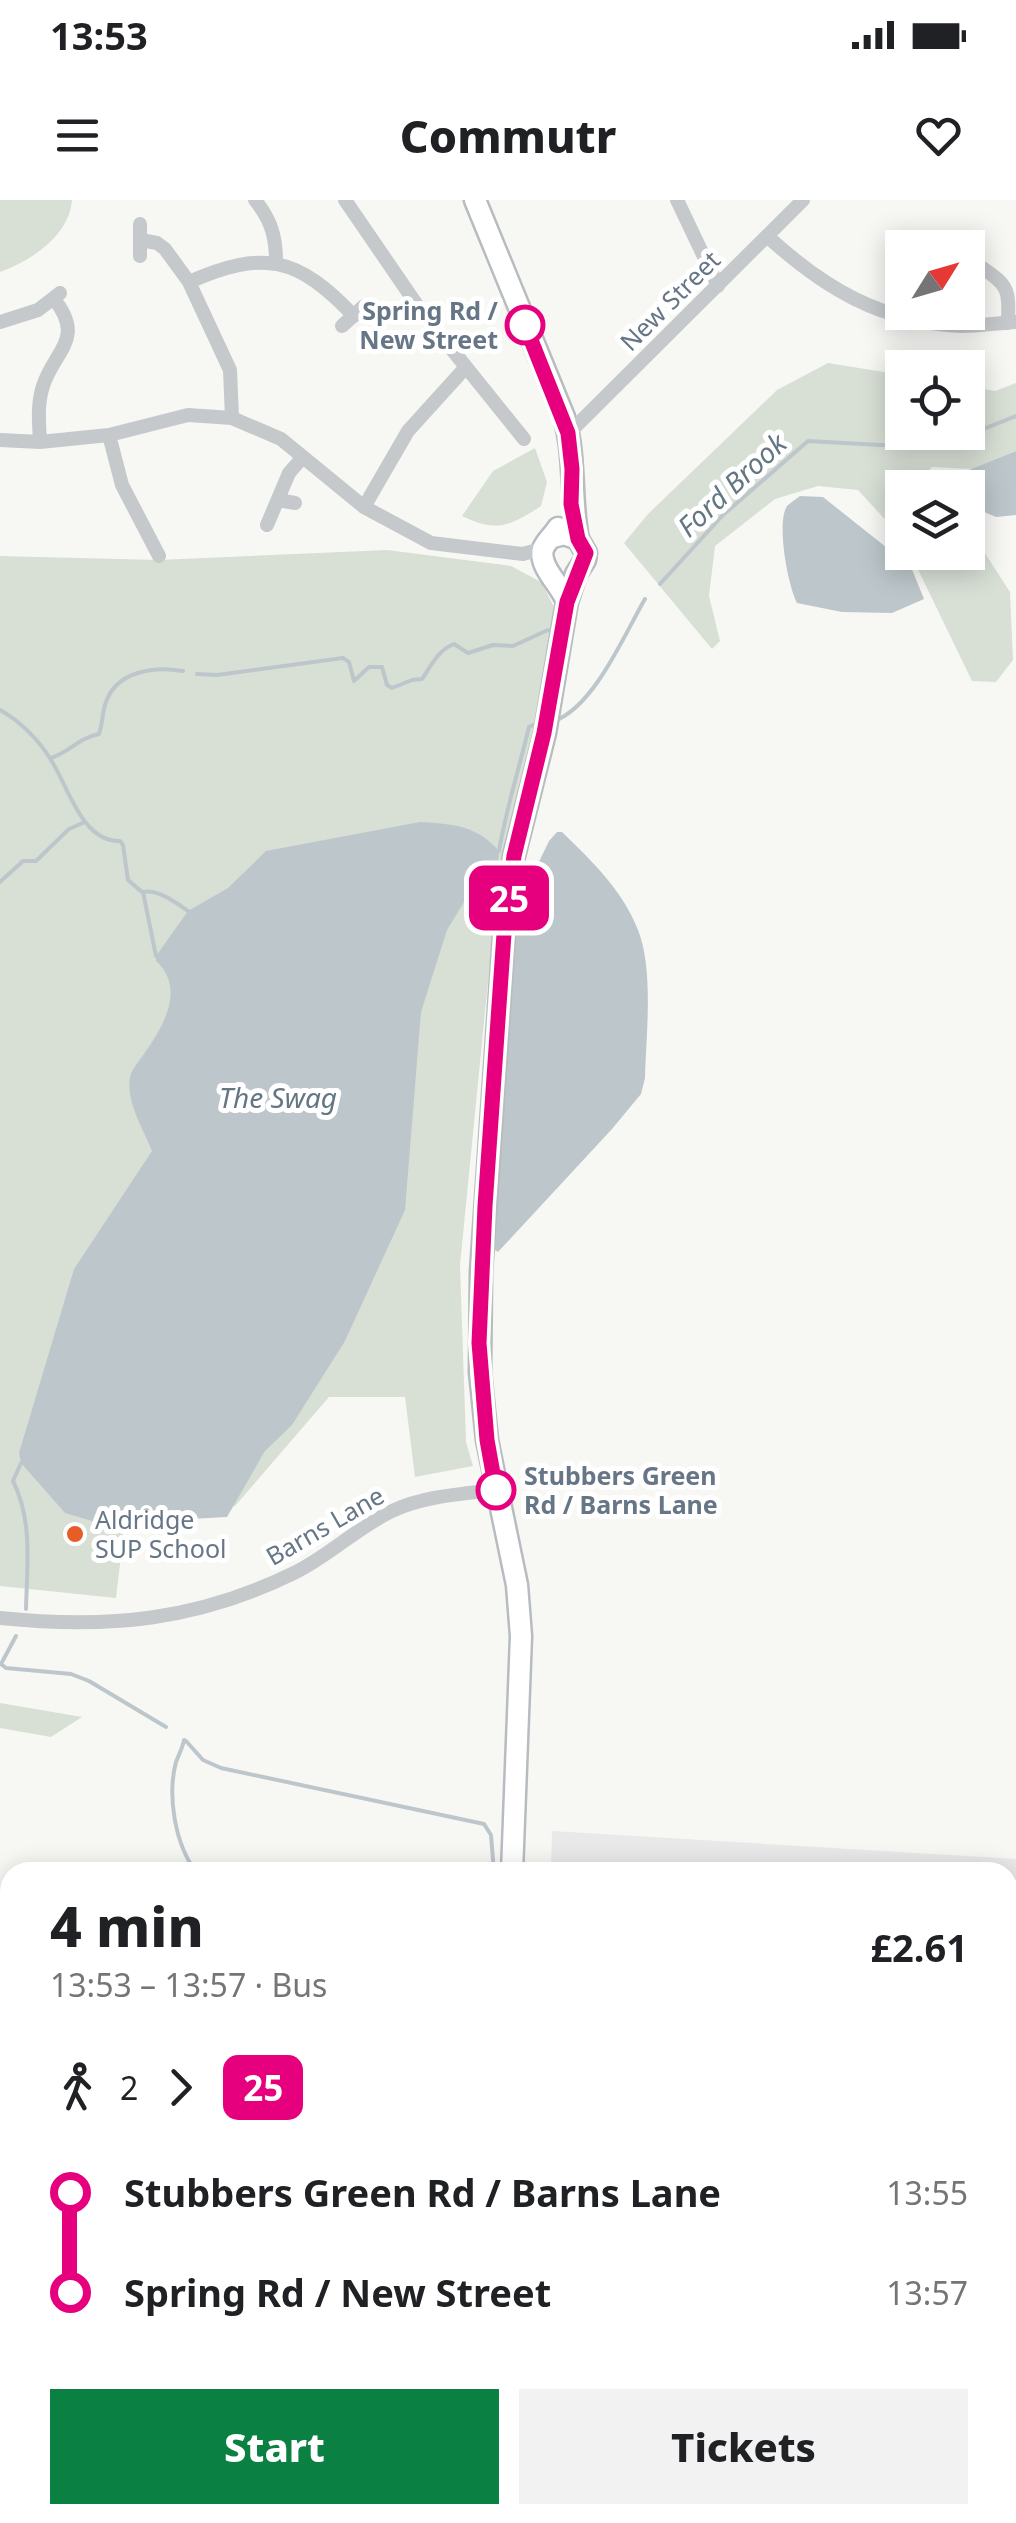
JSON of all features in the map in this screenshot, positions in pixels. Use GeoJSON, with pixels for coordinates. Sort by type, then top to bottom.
{"type":"FeatureCollection","features":[{"type":"Feature","properties":{"kind":"street"},"geometry":{"type":"LineString","coordinates":[[255,200],[268,217],[276,238],[276,262]]}},
{"type":"Feature","properties":{"kind":"street"},"geometry":{"type":"LineString","coordinates":[[475,200],[568,433],[571,504],[578,539],[586,553],[567,602],[546,724],[510,886],[488,1158],[479,1343],[487,1440],[517,1585],[521,1636],[512,1862]]}},
{"type":"Feature","properties":{"kind":"street"},"geometry":{"type":"LineString","coordinates":[[677,200],[718,286]]}},
{"type":"Feature","properties":{"kind":"street","name":"New Street"},"geometry":{"type":"LineString","coordinates":[[568,433],[803,200]]}},
{"type":"Feature","properties":{"kind":"street"},"geometry":{"type":"LineString","coordinates":[[344,205],[516,436]]}},
{"type":"Feature","properties":{"kind":"street"},"geometry":{"type":"LineString","coordinates":[[140,256],[140,232],[166,249],[190,282],[230,370],[232,418]]}},
{"type":"Feature","properties":{"kind":"street"},"geometry":{"type":"LineString","coordinates":[[767,236],[802,268],[844,296],[925,323],[1012,323],[1004,283],[985,268]]}},
{"type":"Feature","properties":{"kind":"street"},"geometry":{"type":"LineString","coordinates":[[190,282],[248,261],[288,264],[319,282],[353,316]]}},
{"type":"Feature","properties":{"kind":"street"},"geometry":{"type":"LineString","coordinates":[[0,322],[20,318],[57,296],[68,333],[66,347],[49,370],[40,397],[40,442]]}},
{"type":"Feature","properties":{"kind":"street"},"geometry":{"type":"LineString","coordinates":[[364,506],[408,431],[466,367]]}},
{"type":"Feature","properties":{"kind":"street"},"geometry":{"type":"LineString","coordinates":[[0,440],[40,442],[109,436],[188,415],[232,418],[281,439],[364,506],[431,543],[543,556],[568,577],[576,574]]}},
{"type":"Feature","properties":{"kind":"street"},"geometry":{"type":"LineString","coordinates":[[109,436],[122,486],[159,556]]}},
{"type":"Feature","properties":{"kind":"street"},"geometry":{"type":"LineString","coordinates":[[267,525],[289,473],[303,456]]}},
{"type":"Feature","properties":{"kind":"street"},"geometry":{"type":"LineString","coordinates":[[278,500],[296,503]]}},
{"type":"Feature","properties":{"kind":"street"},"geometry":{"type":"LineString","coordinates":[[543,556],[571,504]]}},
{"type":"Feature","properties":{"kind":"street"},"geometry":{"type":"LineString","coordinates":[[142,522],[157,513]]}},
{"type":"Feature","properties":{"kind":"street"},"geometry":{"type":"LineString","coordinates":[[543,556],[564,534],[578,539]]}},
{"type":"Feature","properties":{"kind":"street"},"geometry":{"type":"LineString","coordinates":[[543,556],[567,602]]}},
{"type":"Feature","properties":{"kind":"street","name":"Barns Lane"},"geometry":{"type":"LineString","coordinates":[[0,1618],[102,1624],[192,1612],[297,1571],[390,1512],[428,1499],[496,1490]]}},
{"type":"Feature","properties":{"kind":"shaded area"},"geometry":{"type":"Polygon","coordinates":[[[0,200],[72,200],[64,225],[47,245],[0,272],[0,200]]]}},
{"type":"Feature","properties":{"kind":"shaded area"},"geometry":{"type":"Polygon","coordinates":[[[828,363],[885,372],[885,450],[985,450],[985,389],[995,391],[1016,383],[1016,451],[971,469],[885,470],[885,519],[858,490],[818,486],[775,499],[715,546],[709,596],[720,641],[712,649],[624,543],[648,514],[777,390],[828,363]]]}},
{"type":"Feature","properties":{"kind":"shaded area"},"geometry":{"type":"Polygon","coordinates":[[[535,448],[547,482],[541,506],[503,525],[462,516],[493,471],[535,448]]]}},
{"type":"Feature","properties":{"kind":"shaded area"},"geometry":{"type":"Polygon","coordinates":[[[387,550],[511,566],[541,582],[553,605],[553,632],[538,729],[495,911],[460,1265],[466,1442],[473,1466],[415,1477],[405,1397],[329,1397],[235,1506],[124,1530],[116,1598],[0,1586],[0,556],[159,560],[387,550]]]}},
{"type":"Feature","properties":{"kind":"shaded area"},"geometry":{"type":"Polygon","coordinates":[[[985,553],[1010,592],[1013,660],[996,682],[972,681],[918,570],[985,570],[985,553]]]}},
{"type":"Feature","properties":{"kind":"shaded area"},"geometry":{"type":"Polygon","coordinates":[[[0,1703],[82,1717],[51,1737],[0,1728],[0,1703]]]}},
{"type":"Feature","properties":{"kind":"shaded area"},"geometry":{"type":"Polygon","coordinates":[[[552,1831],[1016,1859],[1016,1862],[551,1862],[552,1831]]]}},
{"type":"Feature","properties":{"kind":"water"},"geometry":{"type":"Polygon","coordinates":[[[1016,451],[1016,515],[996,517],[985,512],[985,470],[971,469],[1016,451]]]}},
{"type":"Feature","properties":{"kind":"water"},"geometry":{"type":"Polygon","coordinates":[[[800,496],[823,497],[885,546],[885,570],[912,570],[924,599],[892,613],[842,612],[797,603],[783,540],[787,506],[800,496]]]}},
{"type":"Feature","properties":{"kind":"water","name":"The Swag"},"geometry":{"type":"Polygon","coordinates":[[[420,822],[463,828],[490,842],[499,851],[496,895],[469,894],[447,930],[421,1012],[405,1210],[345,1341],[292,1425],[265,1451],[227,1517],[116,1523],[65,1513],[21,1463],[19,1453],[74,1269],[152,1151],[129,1087],[133,1070],[160,1029],[169,1006],[169,982],[156,956],[188,911],[228,888],[266,851],[420,822]]]}},
{"type":"Feature","properties":{"kind":"water"},"geometry":{"type":"Polygon","coordinates":[[[557,832],[562,832],[606,877],[638,930],[648,983],[645,1078],[641,1094],[612,1129],[498,1252],[492,1248],[514,951],[514,896],[522,897],[557,832]]]}},
{"type":"Feature","properties":{"kind":"waterway","name":"Ford Brook"},"geometry":{"type":"LineString","coordinates":[[660,584],[723,515],[808,441],[935,448],[1016,416]]}},
{"type":"Feature","properties":{"kind":"waterway","name":"Ford Brook"},"geometry":{"type":"LineString","coordinates":[[554,721],[569,713],[595,686],[645,599]]}},
{"type":"Feature","properties":{"kind":"waterway","name":"Ford Brook"},"geometry":{"type":"LineString","coordinates":[[197,674],[217,675],[343,658],[349,662],[354,681],[369,667],[382,667],[387,685],[392,688],[422,679],[439,654],[454,644],[468,653],[493,645],[513,646],[548,630],[553,632]]}},
{"type":"Feature","properties":{"kind":"waterway","name":"Ford Brook"},"geometry":{"type":"LineString","coordinates":[[51,758],[99,734],[111,692],[128,677],[149,670],[183,671]]}},
{"type":"Feature","properties":{"kind":"waterway","name":"Ford Brook"},"geometry":{"type":"LineString","coordinates":[[0,710],[41,745],[86,823],[107,839],[120,841],[128,880],[142,892],[160,894],[188,911]]}},
{"type":"Feature","properties":{"kind":"waterway"},"geometry":{"type":"LineString","coordinates":[[499,851],[529,727],[539,722]]}},
{"type":"Feature","properties":{"kind":"waterway"},"geometry":{"type":"LineString","coordinates":[[0,882],[23,861],[36,861],[69,829],[85,822]]}},
{"type":"Feature","properties":{"kind":"waterway"},"geometry":{"type":"LineString","coordinates":[[143,892],[156,956]]}},
{"type":"Feature","properties":{"kind":"waterway"},"geometry":{"type":"LineString","coordinates":[[21,1463],[13,1481],[26,1527],[26,1609]]}},
{"type":"Feature","properties":{"kind":"waterway"},"geometry":{"type":"LineString","coordinates":[[16,1636],[1,1664],[6,1668],[71,1674],[166,1727]]}},
{"type":"Feature","properties":{"kind":"waterway"},"geometry":{"type":"LineString","coordinates":[[184,1740],[172,1790],[178,1834],[190,1862]]}},
{"type":"Feature","properties":{"kind":"waterway"},"geometry":{"type":"LineString","coordinates":[[186,1741],[203,1760],[221,1768],[484,1824],[491,1835],[493,1862]]}},
{"type":"Feature","properties":{"kind":"bus line","name":"25"},"geometry":{"type":"LineString","coordinates":[[496,1490],[487,1440],[479,1343],[504,934],[514,856],[544,733],[567,602],[586,553],[578,539],[571,504],[572,469],[564,417],[525,325]]}},
{"type":"Feature","properties":{"kind":"place","name":"Spring Rd / New Street"},"geometry":{"type":"Point","coordinates":[525,325]}},
{"type":"Feature","properties":{"kind":"place","name":"Stubbers Green Rd / Barns Lane"},"geometry":{"type":"Point","coordinates":[496,1490]}},
{"type":"Feature","properties":{"kind":"place","name":"Aldridge SUP School"},"geometry":{"type":"Point","coordinates":[75,1534]}}]}
